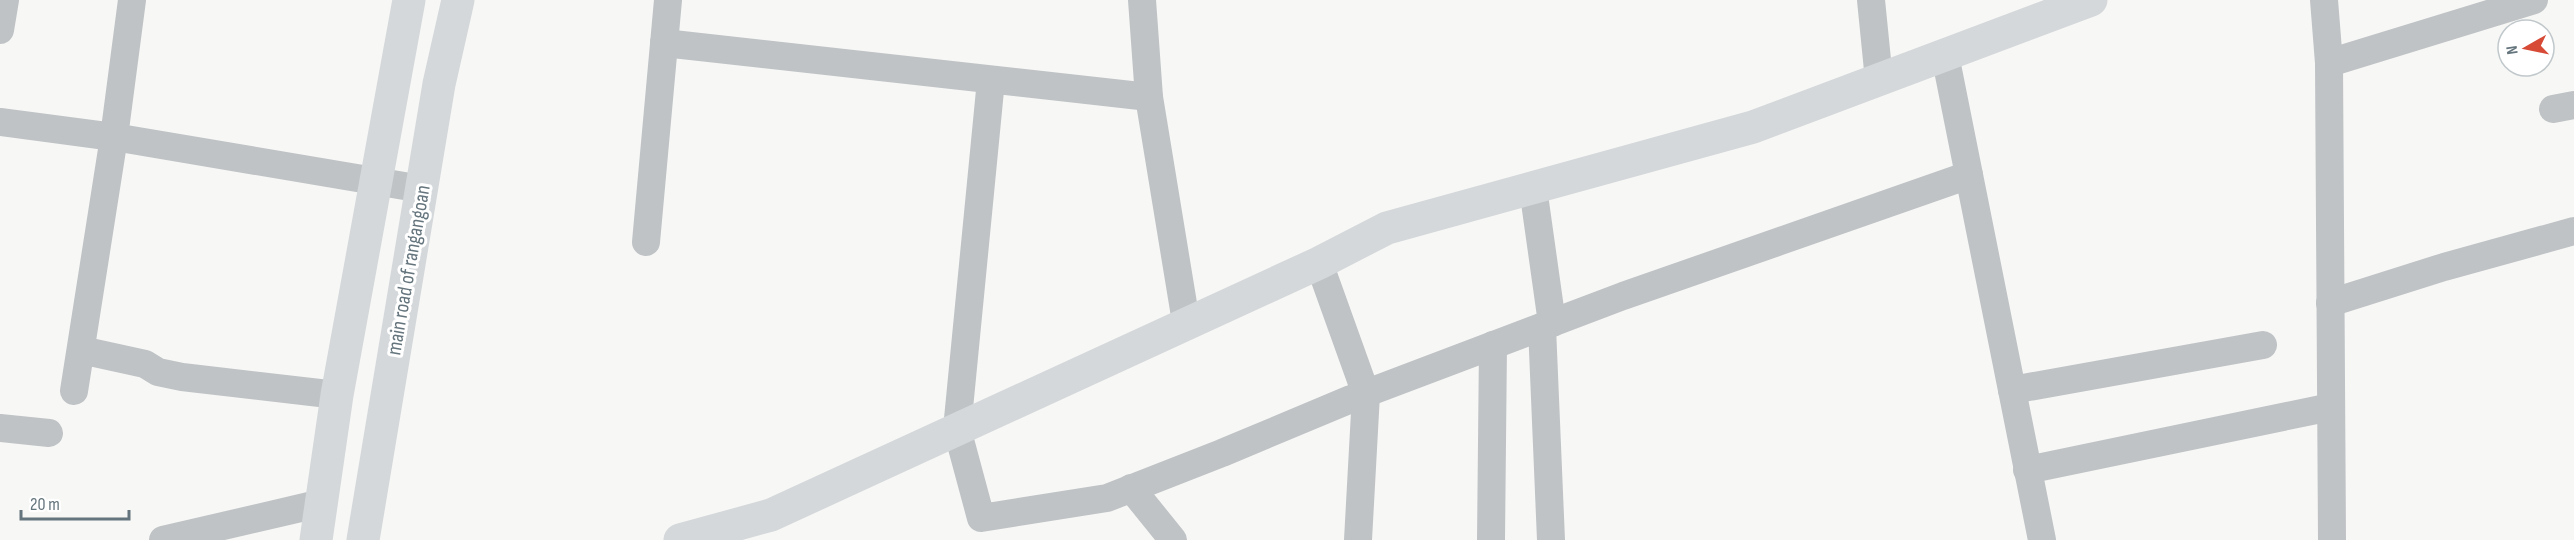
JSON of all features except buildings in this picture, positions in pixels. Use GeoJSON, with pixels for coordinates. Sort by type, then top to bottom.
{"type":"FeatureCollection","features":[{"type":"Feature","properties":{"kind":"street"},"geometry":{"type":"LineString","coordinates":[[0,30],[5,0]]}},
{"type":"Feature","properties":{"kind":"street"},"geometry":{"type":"LineString","coordinates":[[74,391],[114,137],[132,0]]}},
{"type":"Feature","properties":{"kind":"street"},"geometry":{"type":"LineString","coordinates":[[316,540],[337,395],[409,0]]}},
{"type":"Feature","properties":{"kind":"street","name":"main road of rangangoan"},"geometry":{"type":"LineString","coordinates":[[366,524],[440,84],[458,0]]}},
{"type":"Feature","properties":{"kind":"street"},"geometry":{"type":"LineString","coordinates":[[646,242],[668,0]]}},
{"type":"Feature","properties":{"kind":"street"},"geometry":{"type":"LineString","coordinates":[[1142,0],[1149,97],[1186,322]]}},
{"type":"Feature","properties":{"kind":"street"},"geometry":{"type":"LineString","coordinates":[[1871,0],[1879,80]]}},
{"type":"Feature","properties":{"kind":"street"},"geometry":{"type":"LineString","coordinates":[[680,540],[771,515],[1319,262],[1387,228],[1753,127],[2091,0]]}},
{"type":"Feature","properties":{"kind":"street"},"geometry":{"type":"LineString","coordinates":[[2324,0],[2329,63],[2332,540]]}},
{"type":"Feature","properties":{"kind":"street"},"geometry":{"type":"LineString","coordinates":[[2329,63],[2534,0]]}},
{"type":"Feature","properties":{"kind":"street"},"geometry":{"type":"LineString","coordinates":[[664,44],[1149,97]]}},
{"type":"Feature","properties":{"kind":"street"},"geometry":{"type":"LineString","coordinates":[[1945,55],[2042,540]]}},
{"type":"Feature","properties":{"kind":"street"},"geometry":{"type":"LineString","coordinates":[[991,80],[957,429],[981,518],[1107,498],[1366,394],[1623,296],[1969,175]]}},
{"type":"Feature","properties":{"kind":"street"},"geometry":{"type":"LineString","coordinates":[[0,122],[114,137],[422,189]]}},
{"type":"Feature","properties":{"kind":"street"},"geometry":{"type":"LineString","coordinates":[[1533,188],[1547,325],[1551,540]]}},
{"type":"Feature","properties":{"kind":"street"},"geometry":{"type":"LineString","coordinates":[[2330,303],[2444,267],[2574,231]]}},
{"type":"Feature","properties":{"kind":"street"},"geometry":{"type":"LineString","coordinates":[[1319,262],[1366,394],[1358,540]]}},
{"type":"Feature","properties":{"kind":"street"},"geometry":{"type":"LineString","coordinates":[[1491,540],[1493,345]]}},
{"type":"Feature","properties":{"kind":"street"},"geometry":{"type":"LineString","coordinates":[[2012,390],[2263,345]]}},
{"type":"Feature","properties":{"kind":"street"},"geometry":{"type":"LineString","coordinates":[[81,350],[134,362],[158,372],[182,377],[386,401]]}},
{"type":"Feature","properties":{"kind":"street"},"geometry":{"type":"LineString","coordinates":[[2027,470],[2331,407]]}},
{"type":"Feature","properties":{"kind":"street"},"geometry":{"type":"LineString","coordinates":[[0,428],[49,433]]}},
{"type":"Feature","properties":{"kind":"street"},"geometry":{"type":"LineString","coordinates":[[1131,488],[1173,540]]}},
{"type":"Feature","properties":{"kind":"street"},"geometry":{"type":"LineString","coordinates":[[164,540],[322,503],[366,524]]}}]}
